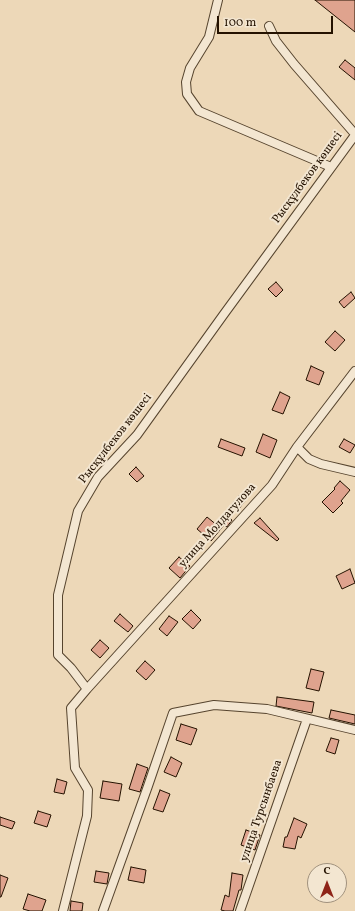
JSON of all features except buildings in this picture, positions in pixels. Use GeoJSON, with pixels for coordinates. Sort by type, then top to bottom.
{"type":"FeatureCollection","features":[{"type":"Feature","properties":{"kind":"street"},"geometry":{"type":"LineString","coordinates":[[218,0],[209,37],[190,68],[186,82],[186,94],[199,111],[332,167]]}},
{"type":"Feature","properties":{"kind":"street"},"geometry":{"type":"LineString","coordinates":[[269,26],[276,41],[294,64],[355,134]]}},
{"type":"Feature","properties":{"kind":"street","name":"Рысқұлбеков көшесі"},"geometry":{"type":"LineString","coordinates":[[87,688],[58,655],[58,594],[78,511],[98,477],[137,435],[355,134]]}},
{"type":"Feature","properties":{"kind":"street","name":"улица Молдагулова"},"geometry":{"type":"LineString","coordinates":[[87,688],[272,485],[297,446],[355,370]]}},
{"type":"Feature","properties":{"kind":"street"},"geometry":{"type":"LineString","coordinates":[[297,446],[309,460],[355,472]]}},
{"type":"Feature","properties":{"kind":"street"},"geometry":{"type":"LineString","coordinates":[[63,911],[87,816],[88,790],[74,768],[70,708],[87,688]]}},
{"type":"Feature","properties":{"kind":"street"},"geometry":{"type":"LineString","coordinates":[[102,911],[173,713],[214,705],[267,710],[355,730]]}},
{"type":"Feature","properties":{"kind":"street","name":"улица Турсынбаева"},"geometry":{"type":"LineString","coordinates":[[240,911],[307,719]]}}]}
